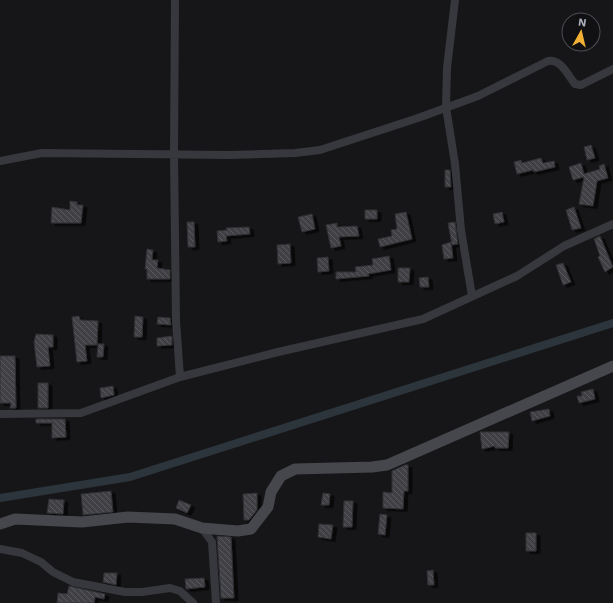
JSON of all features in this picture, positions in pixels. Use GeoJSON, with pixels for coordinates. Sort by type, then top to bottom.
{"type":"FeatureCollection","features":[{"type":"Feature","properties":{"kind":"street"},"geometry":{"type":"LineString","coordinates":[[175,0],[174,154],[176,321],[180,377]]}},
{"type":"Feature","properties":{"kind":"street"},"geometry":{"type":"LineString","coordinates":[[455,0],[448,61],[446,107],[456,164],[461,230],[472,296]]}},
{"type":"Feature","properties":{"kind":"street"},"geometry":{"type":"LineString","coordinates":[[0,161],[42,153],[295,153],[320,150],[478,96],[548,61],[554,60],[558,62],[575,84],[580,85],[613,69]]}},
{"type":"Feature","properties":{"kind":"street"},"geometry":{"type":"LineString","coordinates":[[0,414],[81,413],[180,377],[278,352],[423,319],[517,276],[564,246],[613,224]]}},
{"type":"Feature","properties":{"kind":"street"},"geometry":{"type":"LineString","coordinates":[[0,524],[15,519],[82,522],[128,517],[175,519],[202,528],[238,530],[251,529],[268,507],[271,492],[281,476],[295,469],[372,467],[387,464],[613,366]]}},
{"type":"Feature","properties":{"kind":"street"},"geometry":{"type":"LineString","coordinates":[[202,528],[212,542],[216,603]]}},
{"type":"Feature","properties":{"kind":"street"},"geometry":{"type":"LineString","coordinates":[[0,549],[22,553],[41,562],[53,572],[73,582],[125,592],[142,592],[170,588],[180,591],[193,603]]}},
{"type":"Feature","properties":{"kind":"building"},"geometry":{"type":"Polygon","coordinates":[[[591,145],[595,158],[587,160],[584,147],[591,145]]]}},
{"type":"Feature","properties":{"kind":"building"},"geometry":{"type":"Polygon","coordinates":[[[541,158],[543,163],[554,161],[555,167],[517,174],[514,162],[521,160],[522,163],[541,158]]]}},
{"type":"Feature","properties":{"kind":"building"},"geometry":{"type":"Polygon","coordinates":[[[581,163],[584,174],[600,169],[599,166],[604,164],[608,178],[597,181],[593,206],[579,204],[584,177],[573,180],[569,167],[581,163]]]}},
{"type":"Feature","properties":{"kind":"building"},"geometry":{"type":"Polygon","coordinates":[[[445,170],[450,170],[451,187],[445,187],[445,170]]]}},
{"type":"Feature","properties":{"kind":"building"},"geometry":{"type":"Polygon","coordinates":[[[70,201],[77,202],[77,205],[83,205],[81,223],[51,223],[52,207],[70,210],[70,201]]]}},
{"type":"Feature","properties":{"kind":"building"},"geometry":{"type":"Polygon","coordinates":[[[574,207],[581,228],[572,230],[566,210],[574,207]]]}},
{"type":"Feature","properties":{"kind":"building"},"geometry":{"type":"Polygon","coordinates":[[[365,210],[377,210],[377,219],[365,219],[365,210]]]}},
{"type":"Feature","properties":{"kind":"building"},"geometry":{"type":"Polygon","coordinates":[[[406,212],[412,239],[380,247],[378,239],[392,236],[391,230],[397,229],[395,214],[406,212]]]}},
{"type":"Feature","properties":{"kind":"building"},"geometry":{"type":"Polygon","coordinates":[[[502,212],[504,222],[495,224],[493,214],[502,212]]]}},
{"type":"Feature","properties":{"kind":"building"},"geometry":{"type":"Polygon","coordinates":[[[312,214],[315,229],[302,232],[298,217],[312,214]]]}},
{"type":"Feature","properties":{"kind":"building"},"geometry":{"type":"Polygon","coordinates":[[[187,222],[194,222],[195,247],[188,247],[187,222]]]}},
{"type":"Feature","properties":{"kind":"building"},"geometry":{"type":"Polygon","coordinates":[[[455,222],[458,244],[452,245],[448,223],[455,222]]]}},
{"type":"Feature","properties":{"kind":"building"},"geometry":{"type":"Polygon","coordinates":[[[337,223],[337,227],[357,226],[359,236],[339,237],[341,246],[331,248],[326,225],[337,223]]]}},
{"type":"Feature","properties":{"kind":"building"},"geometry":{"type":"Polygon","coordinates":[[[249,227],[250,234],[226,236],[227,241],[218,242],[217,231],[227,230],[226,228],[249,227]]]}},
{"type":"Feature","properties":{"kind":"building"},"geometry":{"type":"Polygon","coordinates":[[[600,236],[613,267],[605,272],[598,257],[600,256],[594,239],[600,236]]]}},
{"type":"Feature","properties":{"kind":"building"},"geometry":{"type":"Polygon","coordinates":[[[451,242],[453,258],[444,259],[442,245],[451,242]]]}},
{"type":"Feature","properties":{"kind":"building"},"geometry":{"type":"Polygon","coordinates":[[[290,244],[291,263],[278,264],[277,245],[290,244]]]}},
{"type":"Feature","properties":{"kind":"building"},"geometry":{"type":"Polygon","coordinates":[[[147,249],[153,250],[152,260],[158,260],[157,268],[170,270],[170,279],[147,279],[147,269],[145,269],[147,249]]]}},
{"type":"Feature","properties":{"kind":"building"},"geometry":{"type":"Polygon","coordinates":[[[389,256],[391,270],[368,274],[369,276],[336,279],[336,272],[356,272],[355,267],[373,265],[372,259],[389,256]]]}},
{"type":"Feature","properties":{"kind":"building"},"geometry":{"type":"Polygon","coordinates":[[[328,257],[329,271],[318,272],[317,258],[328,257]]]}},
{"type":"Feature","properties":{"kind":"building"},"geometry":{"type":"Polygon","coordinates":[[[563,263],[571,282],[563,285],[556,265],[563,263]]]}},
{"type":"Feature","properties":{"kind":"building"},"geometry":{"type":"Polygon","coordinates":[[[398,268],[410,268],[409,282],[398,282],[398,268]]]}},
{"type":"Feature","properties":{"kind":"building"},"geometry":{"type":"Polygon","coordinates":[[[428,277],[429,287],[420,287],[419,278],[428,277]]]}},
{"type":"Feature","properties":{"kind":"building"},"geometry":{"type":"Polygon","coordinates":[[[79,316],[80,320],[98,321],[97,345],[85,345],[87,361],[77,362],[72,317],[79,316]]]}},
{"type":"Feature","properties":{"kind":"building"},"geometry":{"type":"Polygon","coordinates":[[[135,316],[143,317],[142,337],[134,337],[135,316]]]}},
{"type":"Feature","properties":{"kind":"building"},"geometry":{"type":"Polygon","coordinates":[[[158,317],[170,318],[171,325],[157,324],[158,317]]]}},
{"type":"Feature","properties":{"kind":"building"},"geometry":{"type":"Polygon","coordinates":[[[36,334],[53,335],[53,347],[48,347],[50,366],[37,367],[34,342],[36,334]]]}},
{"type":"Feature","properties":{"kind":"building"},"geometry":{"type":"Polygon","coordinates":[[[172,336],[172,345],[157,346],[157,338],[172,336]]]}},
{"type":"Feature","properties":{"kind":"building"},"geometry":{"type":"Polygon","coordinates":[[[98,344],[104,344],[103,357],[97,357],[98,344]]]}},
{"type":"Feature","properties":{"kind":"building"},"geometry":{"type":"Polygon","coordinates":[[[0,356],[15,356],[16,408],[10,408],[11,403],[0,403],[0,356]]]}},
{"type":"Feature","properties":{"kind":"building"},"geometry":{"type":"Polygon","coordinates":[[[38,383],[48,383],[48,408],[38,408],[38,383]]]}},
{"type":"Feature","properties":{"kind":"building"},"geometry":{"type":"Polygon","coordinates":[[[113,386],[114,395],[101,398],[100,388],[113,386]]]}},
{"type":"Feature","properties":{"kind":"building"},"geometry":{"type":"Polygon","coordinates":[[[593,389],[595,399],[579,403],[577,396],[582,396],[581,392],[593,389]]]}},
{"type":"Feature","properties":{"kind":"building"},"geometry":{"type":"Polygon","coordinates":[[[549,409],[550,416],[532,421],[530,412],[549,409]]]}},
{"type":"Feature","properties":{"kind":"building"},"geometry":{"type":"Polygon","coordinates":[[[36,419],[65,419],[66,437],[52,438],[52,423],[36,423],[36,419]]]}},
{"type":"Feature","properties":{"kind":"building"},"geometry":{"type":"Polygon","coordinates":[[[480,432],[509,432],[508,448],[495,448],[495,446],[482,449],[480,432]]]}},
{"type":"Feature","properties":{"kind":"building"},"geometry":{"type":"Polygon","coordinates":[[[408,465],[408,491],[404,491],[403,509],[383,508],[383,492],[392,493],[392,471],[408,465]]]}},
{"type":"Feature","properties":{"kind":"building"},"geometry":{"type":"Polygon","coordinates":[[[111,491],[113,512],[83,515],[81,494],[111,491]]]}},
{"type":"Feature","properties":{"kind":"building"},"geometry":{"type":"Polygon","coordinates":[[[257,493],[257,510],[249,520],[244,520],[243,494],[257,493]]]}},
{"type":"Feature","properties":{"kind":"building"},"geometry":{"type":"Polygon","coordinates":[[[323,493],[330,494],[329,505],[321,505],[323,493]]]}},
{"type":"Feature","properties":{"kind":"building"},"geometry":{"type":"Polygon","coordinates":[[[49,499],[64,500],[63,514],[47,513],[49,499]]]}},
{"type":"Feature","properties":{"kind":"building"},"geometry":{"type":"Polygon","coordinates":[[[179,500],[191,505],[187,513],[176,508],[179,500]]]}},
{"type":"Feature","properties":{"kind":"building"},"geometry":{"type":"Polygon","coordinates":[[[344,501],[353,501],[352,527],[343,527],[344,501]]]}},
{"type":"Feature","properties":{"kind":"building"},"geometry":{"type":"Polygon","coordinates":[[[380,514],[387,515],[385,535],[378,534],[380,514]]]}},
{"type":"Feature","properties":{"kind":"building"},"geometry":{"type":"Polygon","coordinates":[[[319,524],[333,525],[331,539],[318,537],[319,524]]]}},
{"type":"Feature","properties":{"kind":"building"},"geometry":{"type":"Polygon","coordinates":[[[526,533],[536,533],[536,551],[526,551],[526,533]]]}},
{"type":"Feature","properties":{"kind":"building"},"geometry":{"type":"Polygon","coordinates":[[[217,536],[231,537],[234,598],[221,598],[217,536]]]}},
{"type":"Feature","properties":{"kind":"building"},"geometry":{"type":"Polygon","coordinates":[[[433,570],[434,585],[428,585],[427,571],[433,570]]]}},
{"type":"Feature","properties":{"kind":"building"},"geometry":{"type":"Polygon","coordinates":[[[104,573],[117,573],[116,585],[103,582],[104,573]]]}},
{"type":"Feature","properties":{"kind":"building"},"geometry":{"type":"Polygon","coordinates":[[[204,578],[205,587],[186,589],[185,579],[204,578]]]}},
{"type":"Feature","properties":{"kind":"building"},"geometry":{"type":"Polygon","coordinates":[[[69,586],[105,594],[104,599],[95,597],[94,603],[57,603],[58,593],[67,594],[69,586]]]}},
{"type":"Feature","properties":{"kind":"waterway"},"geometry":{"type":"LineString","coordinates":[[0,498],[130,477],[613,323]]}}]}
